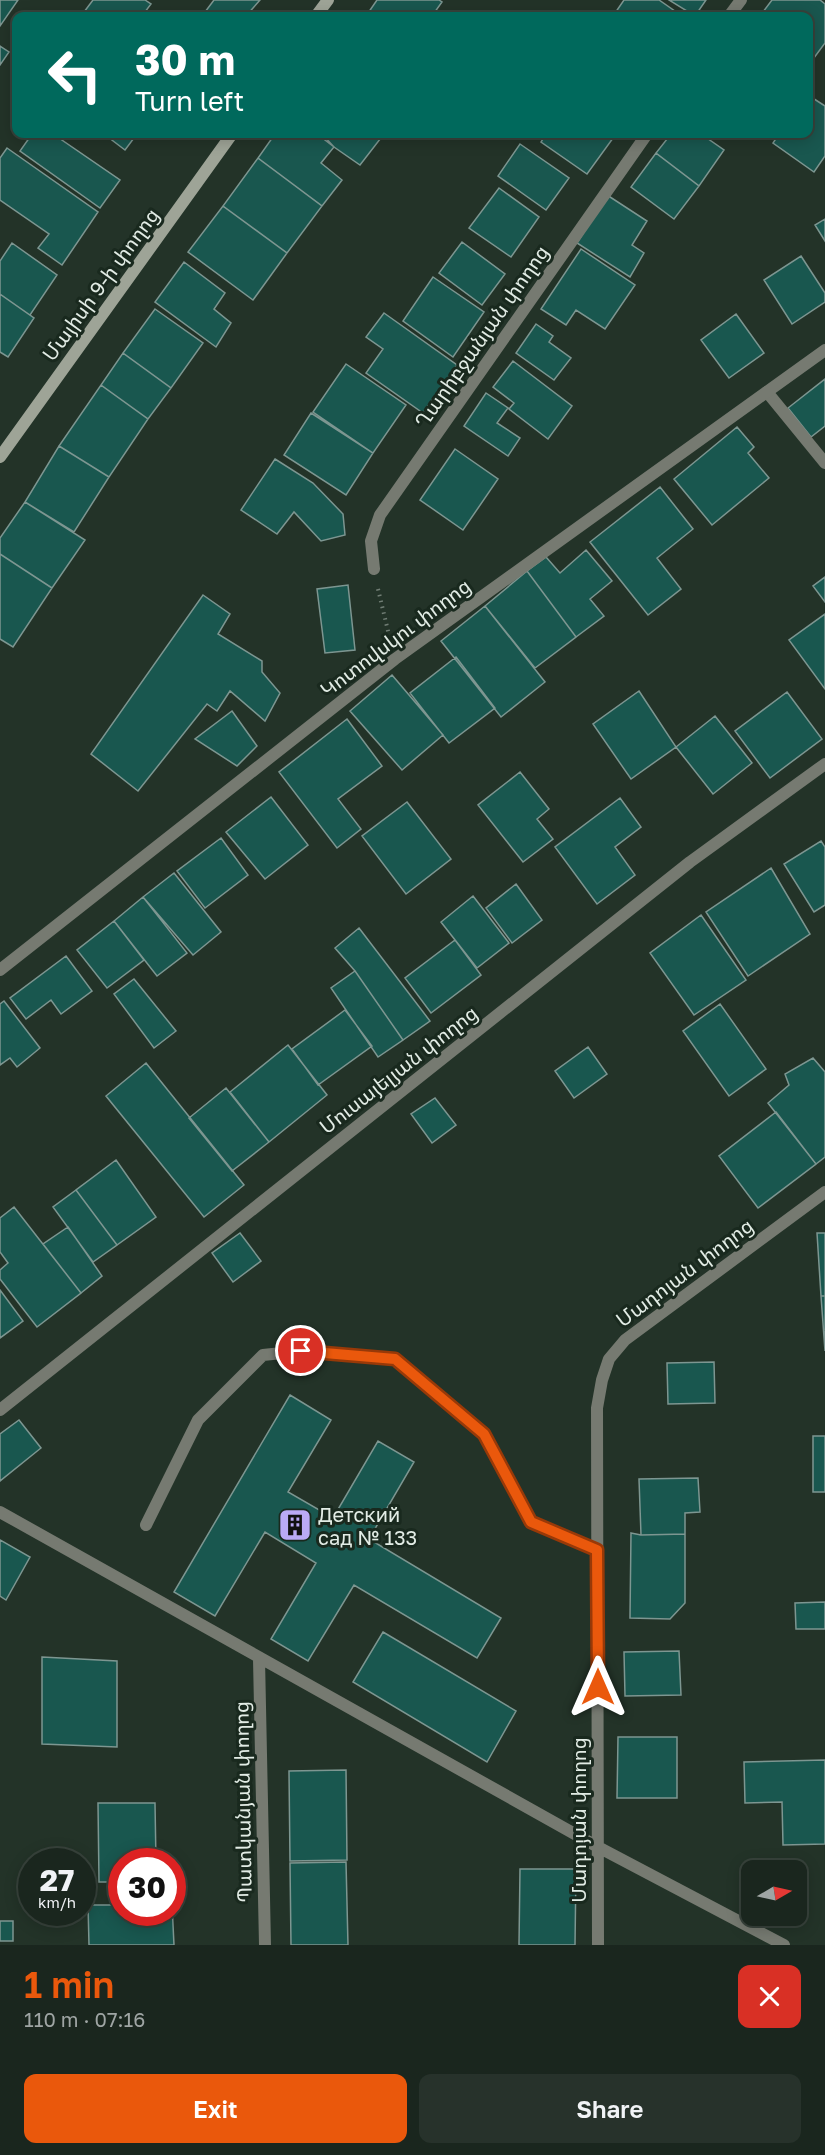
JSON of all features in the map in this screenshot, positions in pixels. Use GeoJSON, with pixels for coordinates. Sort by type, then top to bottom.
{"type":"FeatureCollection","features":[{"type":"Feature","properties":{"kind":"street","name":"Մայիսի 9-ի փողոց"},"geometry":{"type":"LineString","coordinates":[[0,457],[229,138]]}},
{"type":"Feature","properties":{"kind":"street","name":"Ղարիբջանյան փողոց"},"geometry":{"type":"LineString","coordinates":[[374,569],[371,541],[380,515],[644,138]]}},
{"type":"Feature","properties":{"kind":"street","name":"Կոտովսկու փողոց"},"geometry":{"type":"LineString","coordinates":[[0,970],[395,659],[825,350]]}},
{"type":"Feature","properties":{"kind":"street"},"geometry":{"type":"LineString","coordinates":[[767,392],[825,463]]}},
{"type":"Feature","properties":{"kind":"street","name":"Մուսայելյան փողոց"},"geometry":{"type":"LineString","coordinates":[[0,1410],[690,862],[825,764]]}},
{"type":"Feature","properties":{"kind":"street","name":"Մադոյան փողոց"},"geometry":{"type":"LineString","coordinates":[[597,1945],[597,1408],[602,1380],[609,1359],[625,1340],[825,1192]]}},
{"type":"Feature","properties":{"kind":"street"},"geometry":{"type":"LineString","coordinates":[[146,1525],[198,1420],[263,1355],[301,1351],[395,1359],[484,1434],[531,1522],[597,1550]]}},
{"type":"Feature","properties":{"kind":"street"},"geometry":{"type":"LineString","coordinates":[[0,1512],[598,1847],[784,1945]]}},
{"type":"Feature","properties":{"kind":"street","name":"Պատկանյան փողոց"},"geometry":{"type":"LineString","coordinates":[[259,1659],[265,1945]]}},
{"type":"Feature","properties":{"kind":"path"},"geometry":{"type":"LineString","coordinates":[[374,569],[395,659]]}},
{"type":"Feature","properties":{"kind":"building"},"geometry":{"type":"Polygon","coordinates":[[[0,0],[18,0],[0,26],[0,0]]]}},
{"type":"Feature","properties":{"kind":"building"},"geometry":{"type":"Polygon","coordinates":[[[93,0],[145,0],[151,4],[145,12],[84,12],[93,0]]]}},
{"type":"Feature","properties":{"kind":"building"},"geometry":{"type":"Polygon","coordinates":[[[214,0],[260,0],[250,12],[205,12],[214,0]]]}},
{"type":"Feature","properties":{"kind":"building"},"geometry":{"type":"Polygon","coordinates":[[[377,0],[439,0],[442,2],[435,12],[369,12],[377,0]]]}},
{"type":"Feature","properties":{"kind":"building"},"geometry":{"type":"Polygon","coordinates":[[[624,0],[659,0],[676,12],[616,12],[624,0]]]}},
{"type":"Feature","properties":{"kind":"building"},"geometry":{"type":"Polygon","coordinates":[[[669,0],[706,0],[698,12],[688,12],[669,0]]]}},
{"type":"Feature","properties":{"kind":"building"},"geometry":{"type":"Polygon","coordinates":[[[772,0],[820,0],[825,4],[825,43],[813,59],[813,12],[763,12],[772,0]]]}},
{"type":"Feature","properties":{"kind":"building"},"geometry":{"type":"Polygon","coordinates":[[[0,46],[9,52],[0,65],[0,46]]]}},
{"type":"Feature","properties":{"kind":"building"},"geometry":{"type":"Polygon","coordinates":[[[813,98],[825,106],[825,156],[814,172],[773,143],[776,138],[813,138],[813,98]]]}},
{"type":"Feature","properties":{"kind":"building"},"geometry":{"type":"Polygon","coordinates":[[[29,138],[59,138],[120,180],[100,208],[20,151],[29,138]]]}},
{"type":"Feature","properties":{"kind":"building"},"geometry":{"type":"Polygon","coordinates":[[[109,138],[134,138],[125,150],[109,138]]]}},
{"type":"Feature","properties":{"kind":"building"},"geometry":{"type":"Polygon","coordinates":[[[272,138],[322,138],[334,147],[321,163],[342,180],[322,206],[258,158],[272,138]]]}},
{"type":"Feature","properties":{"kind":"building"},"geometry":{"type":"Polygon","coordinates":[[[326,138],[381,138],[360,165],[334,147],[326,138]]]}},
{"type":"Feature","properties":{"kind":"building"},"geometry":{"type":"Polygon","coordinates":[[[544,138],[613,138],[587,174],[541,142],[544,138]]]}},
{"type":"Feature","properties":{"kind":"building"},"geometry":{"type":"Polygon","coordinates":[[[668,138],[707,138],[724,150],[699,186],[656,153],[668,138]]]}},
{"type":"Feature","properties":{"kind":"building"},"geometry":{"type":"Polygon","coordinates":[[[520,144],[569,178],[546,210],[498,176],[520,144]]]}},
{"type":"Feature","properties":{"kind":"building"},"geometry":{"type":"Polygon","coordinates":[[[7,148],[98,212],[62,265],[38,248],[49,234],[0,200],[0,158],[7,148]]]}},
{"type":"Feature","properties":{"kind":"building"},"geometry":{"type":"Polygon","coordinates":[[[656,153],[699,186],[674,219],[631,187],[656,153]]]}},
{"type":"Feature","properties":{"kind":"building"},"geometry":{"type":"Polygon","coordinates":[[[258,158],[322,206],[287,253],[223,206],[258,158]]]}},
{"type":"Feature","properties":{"kind":"building"},"geometry":{"type":"Polygon","coordinates":[[[499,188],[539,217],[511,257],[469,228],[499,188]]]}},
{"type":"Feature","properties":{"kind":"building"},"geometry":{"type":"Polygon","coordinates":[[[607,195],[647,221],[632,245],[644,253],[630,277],[577,243],[607,195]]]}},
{"type":"Feature","properties":{"kind":"building"},"geometry":{"type":"Polygon","coordinates":[[[223,206],[287,253],[253,300],[188,252],[223,206]]]}},
{"type":"Feature","properties":{"kind":"building"},"geometry":{"type":"Polygon","coordinates":[[[825,219],[825,241],[815,225],[825,219]]]}},
{"type":"Feature","properties":{"kind":"building"},"geometry":{"type":"Polygon","coordinates":[[[462,242],[505,274],[482,305],[439,273],[462,242]]]}},
{"type":"Feature","properties":{"kind":"building"},"geometry":{"type":"Polygon","coordinates":[[[12,243],[57,275],[30,315],[0,294],[0,261],[12,243]]]}},
{"type":"Feature","properties":{"kind":"building"},"geometry":{"type":"Polygon","coordinates":[[[581,249],[635,285],[605,329],[576,310],[566,325],[541,309],[581,249]]]}},
{"type":"Feature","properties":{"kind":"building"},"geometry":{"type":"Polygon","coordinates":[[[801,256],[825,293],[825,302],[792,324],[764,280],[801,256]]]}},
{"type":"Feature","properties":{"kind":"building"},"geometry":{"type":"Polygon","coordinates":[[[184,262],[225,293],[214,309],[231,323],[216,347],[155,302],[184,262]]]}},
{"type":"Feature","properties":{"kind":"building"},"geometry":{"type":"Polygon","coordinates":[[[433,277],[484,312],[453,357],[403,321],[433,277]]]}},
{"type":"Feature","properties":{"kind":"building"},"geometry":{"type":"Polygon","coordinates":[[[0,294],[34,318],[8,357],[0,352],[0,294]]]}},
{"type":"Feature","properties":{"kind":"building"},"geometry":{"type":"Polygon","coordinates":[[[155,309],[203,343],[171,388],[123,353],[155,309]]]}},
{"type":"Feature","properties":{"kind":"building"},"geometry":{"type":"Polygon","coordinates":[[[384,313],[457,365],[423,413],[366,373],[383,349],[366,337],[384,313]]]}},
{"type":"Feature","properties":{"kind":"building"},"geometry":{"type":"Polygon","coordinates":[[[736,314],[764,353],[729,378],[701,340],[736,314]]]}},
{"type":"Feature","properties":{"kind":"building"},"geometry":{"type":"Polygon","coordinates":[[[536,324],[553,336],[549,342],[571,358],[554,380],[516,353],[536,324]]]}},
{"type":"Feature","properties":{"kind":"building"},"geometry":{"type":"Polygon","coordinates":[[[123,353],[171,388],[148,419],[101,385],[123,353]]]}},
{"type":"Feature","properties":{"kind":"building"},"geometry":{"type":"Polygon","coordinates":[[[513,361],[572,406],[548,439],[509,409],[514,403],[493,387],[513,361]]]}},
{"type":"Feature","properties":{"kind":"building"},"geometry":{"type":"Polygon","coordinates":[[[346,364],[406,405],[373,453],[313,412],[346,364]]]}},
{"type":"Feature","properties":{"kind":"building"},"geometry":{"type":"Polygon","coordinates":[[[825,379],[825,426],[811,437],[788,408],[825,379]]]}},
{"type":"Feature","properties":{"kind":"building"},"geometry":{"type":"Polygon","coordinates":[[[101,385],[148,419],[109,477],[59,446],[101,385]]]}},
{"type":"Feature","properties":{"kind":"building"},"geometry":{"type":"Polygon","coordinates":[[[486,393],[508,408],[497,423],[520,438],[508,456],[464,426],[486,393]]]}},
{"type":"Feature","properties":{"kind":"building"},"geometry":{"type":"Polygon","coordinates":[[[311,413],[373,453],[346,495],[284,455],[311,413]]]}},
{"type":"Feature","properties":{"kind":"building"},"geometry":{"type":"Polygon","coordinates":[[[737,427],[754,447],[748,453],[769,478],[712,525],[674,479],[737,427]]]}},
{"type":"Feature","properties":{"kind":"building"},"geometry":{"type":"Polygon","coordinates":[[[59,446],[109,477],[74,532],[25,502],[59,446]]]}},
{"type":"Feature","properties":{"kind":"building"},"geometry":{"type":"Polygon","coordinates":[[[455,449],[498,479],[463,530],[420,500],[455,449]]]}},
{"type":"Feature","properties":{"kind":"building"},"geometry":{"type":"Polygon","coordinates":[[[275,459],[313,483],[343,514],[345,535],[321,541],[294,512],[277,534],[241,510],[275,459]]]}},
{"type":"Feature","properties":{"kind":"building"},"geometry":{"type":"Polygon","coordinates":[[[660,487],[693,529],[657,558],[681,589],[648,615],[590,542],[660,487]]]}},
{"type":"Feature","properties":{"kind":"building"},"geometry":{"type":"Polygon","coordinates":[[[25,502],[85,540],[52,588],[0,554],[0,538],[25,502]]]}},
{"type":"Feature","properties":{"kind":"building"},"geometry":{"type":"Polygon","coordinates":[[[586,550],[612,581],[590,599],[604,616],[576,637],[527,571],[546,557],[560,573],[586,550]]]}},
{"type":"Feature","properties":{"kind":"building"},"geometry":{"type":"Polygon","coordinates":[[[0,554],[52,588],[13,647],[0,639],[0,554]]]}},
{"type":"Feature","properties":{"kind":"building"},"geometry":{"type":"Polygon","coordinates":[[[527,571],[576,637],[535,668],[485,606],[527,571]]]}},
{"type":"Feature","properties":{"kind":"building"},"geometry":{"type":"Polygon","coordinates":[[[825,577],[825,602],[813,586],[825,577]]]}},
{"type":"Feature","properties":{"kind":"building"},"geometry":{"type":"Polygon","coordinates":[[[348,585],[355,650],[325,653],[317,589],[348,585]]]}},
{"type":"Feature","properties":{"kind":"building"},"geometry":{"type":"Polygon","coordinates":[[[203,595],[230,614],[218,634],[262,661],[262,672],[280,693],[265,721],[230,691],[217,711],[207,704],[138,791],[91,754],[203,595]]]}},
{"type":"Feature","properties":{"kind":"building"},"geometry":{"type":"Polygon","coordinates":[[[485,606],[545,682],[501,717],[441,641],[485,606]]]}},
{"type":"Feature","properties":{"kind":"building"},"geometry":{"type":"Polygon","coordinates":[[[825,614],[825,689],[789,640],[825,614]]]}},
{"type":"Feature","properties":{"kind":"building"},"geometry":{"type":"Polygon","coordinates":[[[456,657],[495,708],[449,743],[410,693],[456,657]]]}},
{"type":"Feature","properties":{"kind":"building"},"geometry":{"type":"Polygon","coordinates":[[[392,675],[443,735],[402,770],[350,711],[392,675]]]}},
{"type":"Feature","properties":{"kind":"building"},"geometry":{"type":"Polygon","coordinates":[[[639,691],[676,747],[631,779],[593,724],[639,691]]]}},
{"type":"Feature","properties":{"kind":"building"},"geometry":{"type":"Polygon","coordinates":[[[787,692],[822,739],[770,778],[735,731],[787,692]]]}},
{"type":"Feature","properties":{"kind":"building"},"geometry":{"type":"Polygon","coordinates":[[[232,711],[257,746],[237,766],[195,739],[232,711]]]}},
{"type":"Feature","properties":{"kind":"building"},"geometry":{"type":"Polygon","coordinates":[[[715,716],[752,763],[713,794],[676,747],[715,716]]]}},
{"type":"Feature","properties":{"kind":"building"},"geometry":{"type":"Polygon","coordinates":[[[347,719],[382,766],[338,799],[361,829],[337,848],[279,772],[347,719]]]}},
{"type":"Feature","properties":{"kind":"building"},"geometry":{"type":"Polygon","coordinates":[[[520,772],[549,809],[537,819],[553,839],[523,862],[478,805],[520,772]]]}},
{"type":"Feature","properties":{"kind":"building"},"geometry":{"type":"Polygon","coordinates":[[[271,797],[308,845],[265,879],[226,832],[271,797]]]}},
{"type":"Feature","properties":{"kind":"building"},"geometry":{"type":"Polygon","coordinates":[[[620,798],[641,827],[615,847],[635,875],[597,904],[555,847],[620,798]]]}},
{"type":"Feature","properties":{"kind":"building"},"geometry":{"type":"Polygon","coordinates":[[[407,802],[451,859],[406,894],[362,836],[407,802]]]}},
{"type":"Feature","properties":{"kind":"building"},"geometry":{"type":"Polygon","coordinates":[[[221,838],[248,875],[205,908],[177,871],[221,838]]]}},
{"type":"Feature","properties":{"kind":"building"},"geometry":{"type":"Polygon","coordinates":[[[821,841],[825,847],[825,905],[814,912],[784,864],[821,841]]]}},
{"type":"Feature","properties":{"kind":"building"},"geometry":{"type":"Polygon","coordinates":[[[771,868],[810,934],[748,976],[706,912],[771,868]]]}},
{"type":"Feature","properties":{"kind":"building"},"geometry":{"type":"Polygon","coordinates":[[[174,873],[221,932],[193,955],[143,897],[174,873]]]}},
{"type":"Feature","properties":{"kind":"building"},"geometry":{"type":"Polygon","coordinates":[[[516,884],[542,920],[512,943],[486,908],[516,884]]]}},
{"type":"Feature","properties":{"kind":"building"},"geometry":{"type":"Polygon","coordinates":[[[473,896],[509,943],[477,968],[441,922],[473,896]]]}},
{"type":"Feature","properties":{"kind":"building"},"geometry":{"type":"Polygon","coordinates":[[[143,897],[187,953],[157,976],[114,921],[143,897]]]}},
{"type":"Feature","properties":{"kind":"building"},"geometry":{"type":"Polygon","coordinates":[[[701,915],[746,980],[694,1015],[650,953],[701,915]]]}},
{"type":"Feature","properties":{"kind":"building"},"geometry":{"type":"Polygon","coordinates":[[[114,921],[144,960],[107,988],[77,950],[114,921]]]}},
{"type":"Feature","properties":{"kind":"building"},"geometry":{"type":"Polygon","coordinates":[[[359,928],[430,1021],[403,1040],[355,971],[335,948],[359,928]]]}},
{"type":"Feature","properties":{"kind":"building"},"geometry":{"type":"Polygon","coordinates":[[[455,940],[481,975],[431,1013],[405,978],[455,940]]]}},
{"type":"Feature","properties":{"kind":"building"},"geometry":{"type":"Polygon","coordinates":[[[66,956],[92,991],[61,1014],[51,1000],[26,1019],[10,998],[66,956]]]}},
{"type":"Feature","properties":{"kind":"building"},"geometry":{"type":"Polygon","coordinates":[[[355,971],[403,1040],[378,1057],[331,988],[355,971]]]}},
{"type":"Feature","properties":{"kind":"building"},"geometry":{"type":"Polygon","coordinates":[[[134,979],[176,1031],[154,1048],[114,994],[134,979]]]}},
{"type":"Feature","properties":{"kind":"building"},"geometry":{"type":"Polygon","coordinates":[[[4,1001],[40,1048],[17,1067],[10,1058],[0,1065],[0,1004],[4,1001]]]}},
{"type":"Feature","properties":{"kind":"building"},"geometry":{"type":"Polygon","coordinates":[[[720,1004],[766,1069],[729,1096],[683,1031],[720,1004]]]}},
{"type":"Feature","properties":{"kind":"building"},"geometry":{"type":"Polygon","coordinates":[[[345,1010],[372,1046],[318,1085],[292,1049],[345,1010]]]}},
{"type":"Feature","properties":{"kind":"building"},"geometry":{"type":"Polygon","coordinates":[[[288,1045],[327,1095],[269,1142],[230,1092],[288,1045]]]}},
{"type":"Feature","properties":{"kind":"building"},"geometry":{"type":"Polygon","coordinates":[[[588,1047],[607,1074],[574,1098],[555,1071],[588,1047]]]}},
{"type":"Feature","properties":{"kind":"building"},"geometry":{"type":"Polygon","coordinates":[[[813,1058],[825,1072],[825,1157],[816,1164],[768,1103],[789,1085],[785,1074],[813,1058]]]}},
{"type":"Feature","properties":{"kind":"building"},"geometry":{"type":"Polygon","coordinates":[[[146,1063],[244,1185],[204,1217],[106,1096],[146,1063]]]}},
{"type":"Feature","properties":{"kind":"building"},"geometry":{"type":"Polygon","coordinates":[[[226,1088],[269,1142],[232,1171],[189,1118],[226,1088]]]}},
{"type":"Feature","properties":{"kind":"building"},"geometry":{"type":"Polygon","coordinates":[[[435,1098],[456,1125],[432,1143],[411,1114],[435,1098]]]}},
{"type":"Feature","properties":{"kind":"building"},"geometry":{"type":"Polygon","coordinates":[[[776,1112],[816,1164],[758,1208],[719,1156],[776,1112]]]}},
{"type":"Feature","properties":{"kind":"building"},"geometry":{"type":"Polygon","coordinates":[[[116,1160],[156,1217],[117,1245],[76,1190],[116,1160]]]}},
{"type":"Feature","properties":{"kind":"building"},"geometry":{"type":"Polygon","coordinates":[[[76,1190],[117,1245],[93,1262],[53,1207],[76,1190]]]}},
{"type":"Feature","properties":{"kind":"building"},"geometry":{"type":"Polygon","coordinates":[[[14,1207],[81,1293],[37,1327],[0,1279],[0,1270],[8,1263],[0,1252],[0,1218],[14,1207]]]}},
{"type":"Feature","properties":{"kind":"building"},"geometry":{"type":"Polygon","coordinates":[[[68,1227],[102,1276],[81,1293],[43,1244],[68,1227]]]}},
{"type":"Feature","properties":{"kind":"building"},"geometry":{"type":"Polygon","coordinates":[[[240,1233],[261,1261],[233,1282],[212,1253],[240,1233]]]}},
{"type":"Feature","properties":{"kind":"building"},"geometry":{"type":"Polygon","coordinates":[[[817,1233],[825,1233],[825,1296],[821,1296],[817,1233]]]}},
{"type":"Feature","properties":{"kind":"building"},"geometry":{"type":"Polygon","coordinates":[[[0,1290],[23,1321],[0,1338],[0,1290]]]}},
{"type":"Feature","properties":{"kind":"building"},"geometry":{"type":"Polygon","coordinates":[[[821,1296],[825,1296],[825,1351],[821,1296]]]}},
{"type":"Feature","properties":{"kind":"building"},"geometry":{"type":"Polygon","coordinates":[[[714,1362],[715,1403],[668,1404],[667,1363],[714,1362]]]}},
{"type":"Feature","properties":{"kind":"building","name":"Детский сад № 133"},"geometry":{"type":"Polygon","coordinates":[[[290,1395],[331,1420],[288,1492],[333,1518],[378,1441],[414,1462],[369,1539],[501,1618],[477,1658],[354,1585],[308,1661],[271,1639],[316,1563],[265,1532],[215,1616],[174,1592],[290,1395]]]}},
{"type":"Feature","properties":{"kind":"building"},"geometry":{"type":"Polygon","coordinates":[[[19,1420],[41,1448],[0,1481],[0,1434],[19,1420]]]}},
{"type":"Feature","properties":{"kind":"building"},"geometry":{"type":"Polygon","coordinates":[[[813,1436],[825,1436],[825,1492],[813,1492],[813,1436]]]}},
{"type":"Feature","properties":{"kind":"building"},"geometry":{"type":"Polygon","coordinates":[[[698,1478],[700,1512],[685,1513],[685,1534],[641,1535],[639,1479],[698,1478]]]}},
{"type":"Feature","properties":{"kind":"building"},"geometry":{"type":"Polygon","coordinates":[[[631,1533],[641,1535],[685,1534],[685,1603],[670,1619],[630,1618],[631,1533]]]}},
{"type":"Feature","properties":{"kind":"building"},"geometry":{"type":"Polygon","coordinates":[[[0,1540],[30,1557],[6,1600],[0,1596],[0,1540]]]}},
{"type":"Feature","properties":{"kind":"building"},"geometry":{"type":"Polygon","coordinates":[[[825,1602],[825,1629],[796,1629],[795,1603],[825,1602]]]}},
{"type":"Feature","properties":{"kind":"building"},"geometry":{"type":"Polygon","coordinates":[[[383,1632],[516,1711],[487,1762],[353,1682],[383,1632]]]}},
{"type":"Feature","properties":{"kind":"building"},"geometry":{"type":"Polygon","coordinates":[[[679,1651],[681,1695],[625,1696],[624,1652],[679,1651]]]}},
{"type":"Feature","properties":{"kind":"building"},"geometry":{"type":"Polygon","coordinates":[[[42,1657],[117,1661],[117,1747],[42,1744],[42,1657]]]}},
{"type":"Feature","properties":{"kind":"building"},"geometry":{"type":"Polygon","coordinates":[[[618,1737],[677,1737],[677,1798],[617,1798],[618,1737]]]}},
{"type":"Feature","properties":{"kind":"building"},"geometry":{"type":"Polygon","coordinates":[[[825,1760],[825,1844],[783,1845],[782,1802],[745,1803],[744,1762],[825,1760]]]}},
{"type":"Feature","properties":{"kind":"building"},"geometry":{"type":"Polygon","coordinates":[[[346,1770],[347,1860],[290,1861],[289,1771],[346,1770]]]}},
{"type":"Feature","properties":{"kind":"building"},"geometry":{"type":"Polygon","coordinates":[[[98,1803],[155,1803],[156,1848],[108,1848],[108,1882],[99,1882],[98,1803]]]}},
{"type":"Feature","properties":{"kind":"building"},"geometry":{"type":"Polygon","coordinates":[[[346,1862],[348,1945],[291,1945],[290,1863],[346,1862]]]}},
{"type":"Feature","properties":{"kind":"building"},"geometry":{"type":"Polygon","coordinates":[[[520,1869],[576,1869],[575,1945],[519,1945],[520,1869]]]}},
{"type":"Feature","properties":{"kind":"building"},"geometry":{"type":"Polygon","coordinates":[[[96,1905],[108,1905],[108,1926],[173,1926],[174,1945],[89,1945],[89,1926],[96,1926],[96,1905]]]}},
{"type":"Feature","properties":{"kind":"building"},"geometry":{"type":"Polygon","coordinates":[[[0,1921],[13,1921],[13,1941],[0,1941],[0,1921]]]}},
{"type":"Feature","properties":{"kind":"place","name":"Детский сад № 133"},"geometry":{"type":"Point","coordinates":[295,1525]}},
{"type":"Feature","properties":{"kind":"route"},"geometry":{"type":"LineString","coordinates":[[301,1351],[395,1359],[484,1434],[531,1522],[597,1550],[598,1687]]}}]}
